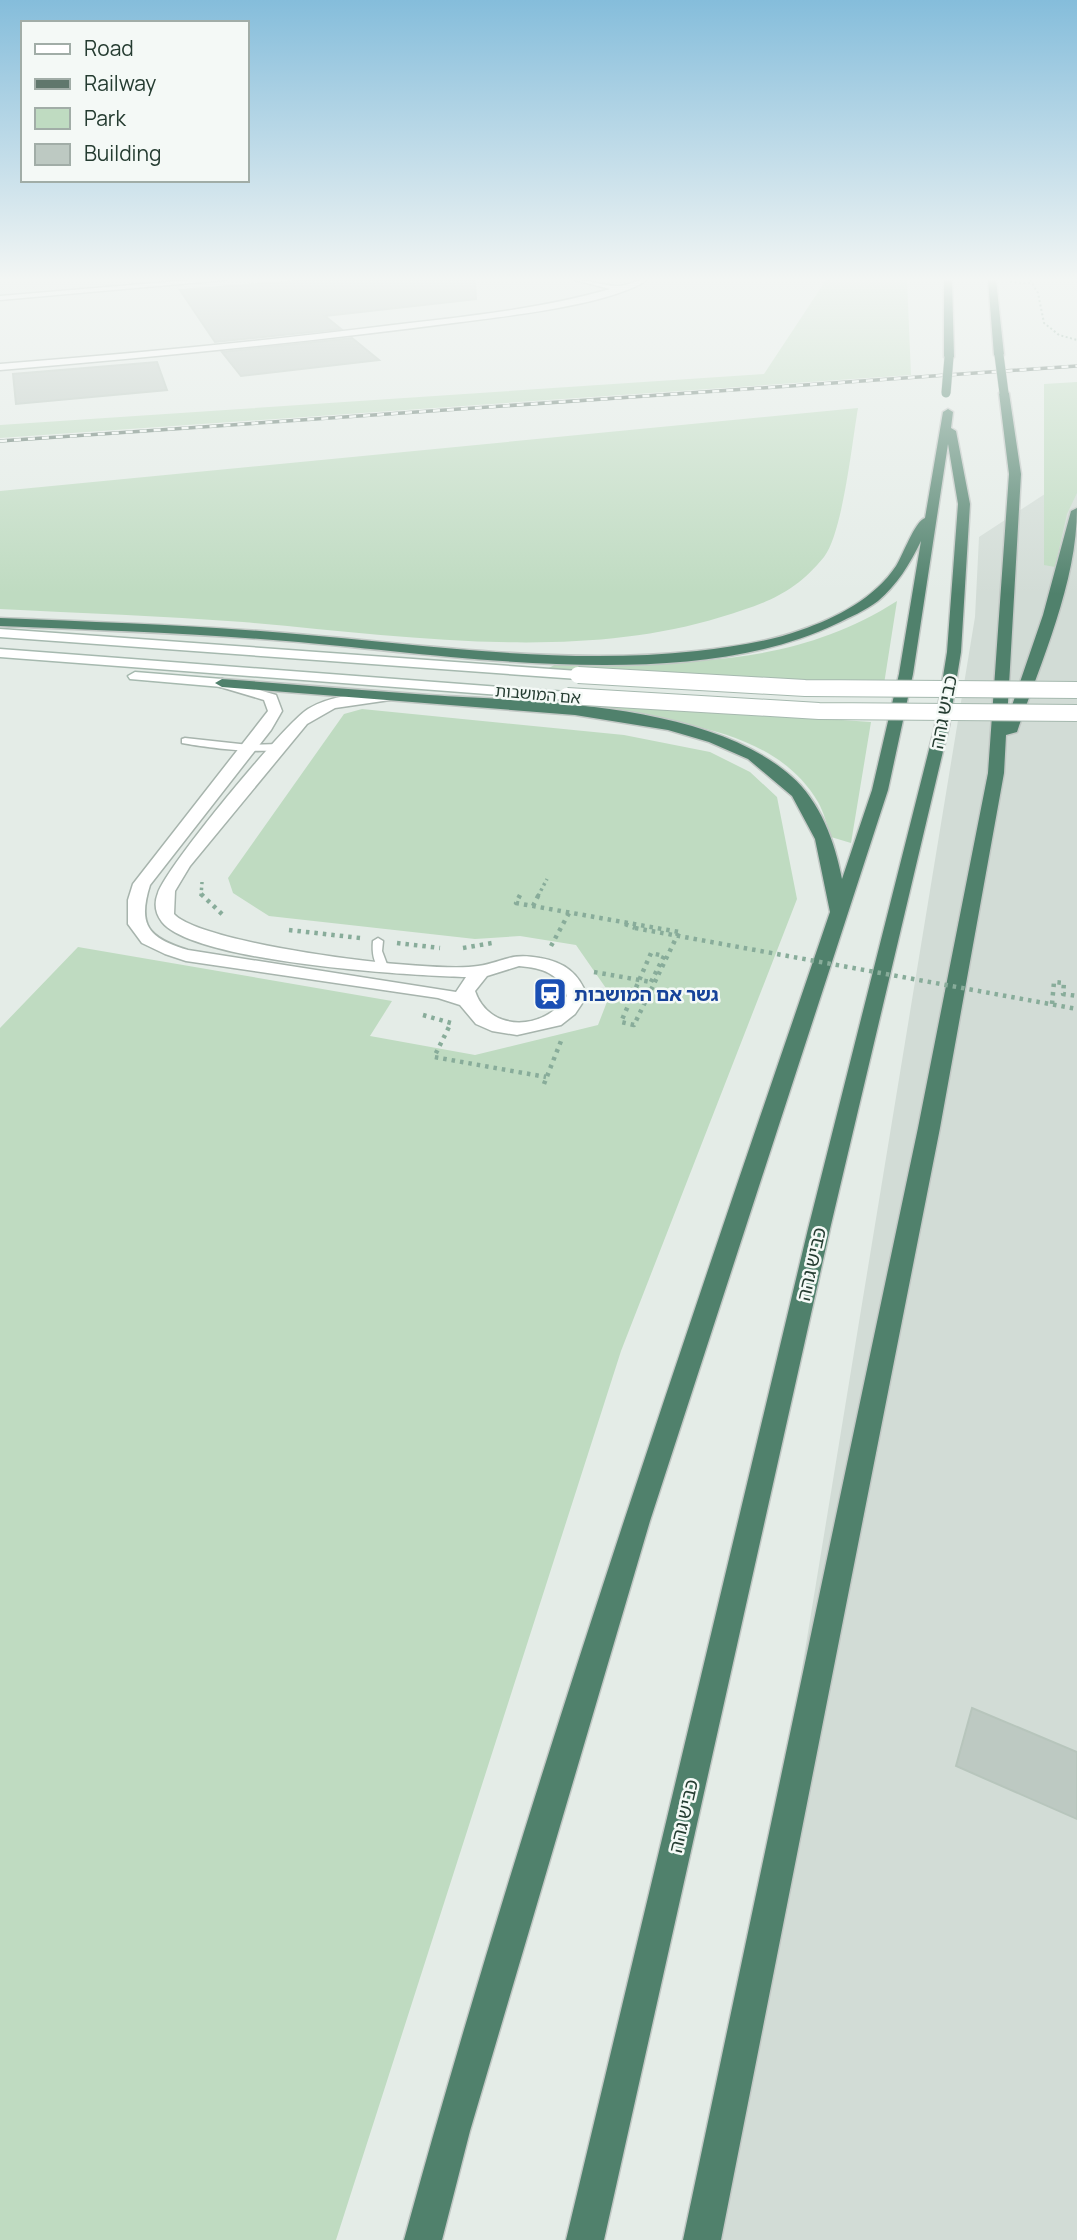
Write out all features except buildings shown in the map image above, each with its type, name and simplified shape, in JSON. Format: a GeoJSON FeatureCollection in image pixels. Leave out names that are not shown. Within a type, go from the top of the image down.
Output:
{"type":"FeatureCollection","features":[{"type":"Feature","properties":{"kind":"highway","name":"כביש גהה"},"geometry":{"type":"LineString","coordinates":[[585,2240],[823,1215],[942,726],[954,652],[964,504],[947,402],[948,385]]}},
{"type":"Feature","properties":{"kind":"highway"},"geometry":{"type":"LineString","coordinates":[[702,2240],[929,1128],[996,773],[1015,474],[1003,385]]}},
{"type":"Feature","properties":{"kind":"highway"},"geometry":{"type":"LineString","coordinates":[[423,2240],[456,2118],[636,1521],[880,790],[906,674],[935,501],[947,402]]}},
{"type":"Feature","properties":{"kind":"highway"},"geometry":{"type":"LineString","coordinates":[[0,622],[247,634],[551,658],[692,657],[775,642],[807,632],[862,607],[884,591],[901,571],[935,501]]}},
{"type":"Feature","properties":{"kind":"highway"},"geometry":{"type":"LineString","coordinates":[[996,773],[1050,615],[1077,511]]}},
{"type":"Feature","properties":{"kind":"highway"},"geometry":{"type":"LineString","coordinates":[[222,683],[601,715],[677,728],[732,745],[783,777],[800,794],[814,817],[833,871],[837,914]]}},
{"type":"Feature","properties":{"kind":"street","name":"אם המושבות"},"geometry":{"type":"LineString","coordinates":[[0,633],[578,675],[805,688],[1077,690]]}},
{"type":"Feature","properties":{"kind":"street","name":"אם המושבות"},"geometry":{"type":"LineString","coordinates":[[0,653],[567,696],[819,711],[1077,713]]}},
{"type":"Feature","properties":{"kind":"street"},"geometry":{"type":"LineString","coordinates":[[0,666],[222,683],[261,693],[275,704],[271,720],[142,884],[133,912],[136,925],[147,939],[162,948],[186,955],[440,993],[466,1001],[483,1020],[499,1025],[534,1027],[551,1023],[573,1007],[577,996],[575,985],[544,951],[480,972],[446,973],[383,967],[225,944],[181,930],[169,920],[165,911],[169,883],[280,747],[313,711],[343,700],[396,697]]}},
{"type":"Feature","properties":{"kind":"street"},"geometry":{"type":"LineString","coordinates":[[466,1001],[465,991],[480,972]]}},
{"type":"Feature","properties":{"kind":"lane"},"geometry":{"type":"LineString","coordinates":[[185,741],[250,748],[280,747]]}},
{"type":"Feature","properties":{"kind":"lane"},"geometry":{"type":"LineString","coordinates":[[378,941],[377,951],[383,967]]}},
{"type":"Feature","properties":{"kind":"path"},"geometry":{"type":"LineString","coordinates":[[205,876],[201,885],[201,896],[216,912],[230,918]]}},
{"type":"Feature","properties":{"kind":"path"},"geometry":{"type":"LineString","coordinates":[[533,906],[547,879]]}},
{"type":"Feature","properties":{"kind":"path"},"geometry":{"type":"LineString","coordinates":[[520,895],[516,903],[1077,1009]]}},
{"type":"Feature","properties":{"kind":"path"},"geometry":{"type":"LineString","coordinates":[[544,951],[569,913]]}},
{"type":"Feature","properties":{"kind":"path"},"geometry":{"type":"LineString","coordinates":[[615,920],[635,928],[678,933]]}},
{"type":"Feature","properties":{"kind":"path"},"geometry":{"type":"LineString","coordinates":[[287,930],[450,949]]}},
{"type":"Feature","properties":{"kind":"path"},"geometry":{"type":"LineString","coordinates":[[651,982],[664,956],[651,953],[621,1022],[634,1025],[678,933]]}},
{"type":"Feature","properties":{"kind":"path"},"geometry":{"type":"LineString","coordinates":[[460,948],[498,942]]}},
{"type":"Feature","properties":{"kind":"path"},"geometry":{"type":"LineString","coordinates":[[544,951],[558,950]]}},
{"type":"Feature","properties":{"kind":"path"},"geometry":{"type":"LineString","coordinates":[[588,971],[591,979]]}},
{"type":"Feature","properties":{"kind":"path"},"geometry":{"type":"LineString","coordinates":[[1052,1004],[1054,982],[1064,983],[1063,993],[1077,996]]}},
{"type":"Feature","properties":{"kind":"path"},"geometry":{"type":"LineString","coordinates":[[544,1084],[567,1034]]}},
{"type":"Feature","properties":{"kind":"shaded area"},"geometry":{"type":"Polygon","coordinates":[[[1077,473],[1077,2240],[708,2240],[975,617],[979,537],[1077,473]]]}},
{"type":"Feature","properties":{"kind":"green space"},"geometry":{"type":"Polygon","coordinates":[[[606,385],[773,385],[0,438],[0,425],[606,385]]]}},
{"type":"Feature","properties":{"kind":"green space"},"geometry":{"type":"Polygon","coordinates":[[[1044,385],[1077,385],[1077,493],[1067,514],[1055,567],[1044,565],[1044,385]]]}},
{"type":"Feature","properties":{"kind":"green space"},"geometry":{"type":"Polygon","coordinates":[[[858,408],[842,508],[831,545],[813,570],[790,589],[765,602],[721,617],[664,631],[605,639],[484,642],[243,622],[0,609],[0,491],[858,408]]]}},
{"type":"Feature","properties":{"kind":"green space"},"geometry":{"type":"Polygon","coordinates":[[[897,601],[884,684],[547,669],[560,662],[692,661],[776,650],[817,639],[857,623],[897,601]]]}},
{"type":"Feature","properties":{"kind":"green space"},"geometry":{"type":"Polygon","coordinates":[[[609,704],[871,722],[851,843],[831,837],[818,802],[800,778],[777,759],[751,744],[692,726],[603,713],[609,704]]]}},
{"type":"Feature","properties":{"kind":"green space"},"geometry":{"type":"Polygon","coordinates":[[[362,709],[624,735],[710,752],[750,772],[777,797],[797,899],[621,1351],[336,2240],[0,2240],[0,1028],[78,947],[392,1001],[370,1036],[475,1055],[598,1025],[610,994],[576,945],[520,936],[475,939],[269,916],[233,893],[228,878],[344,714],[362,709]]]}},
{"type":"Feature","properties":{"kind":"railway"},"geometry":{"type":"LineString","coordinates":[[0,441],[811,385]]}},
{"type":"Feature","properties":{"kind":"place","name":"גשר אם המושבות"},"geometry":{"type":"Point","coordinates":[550,994]}}]}
